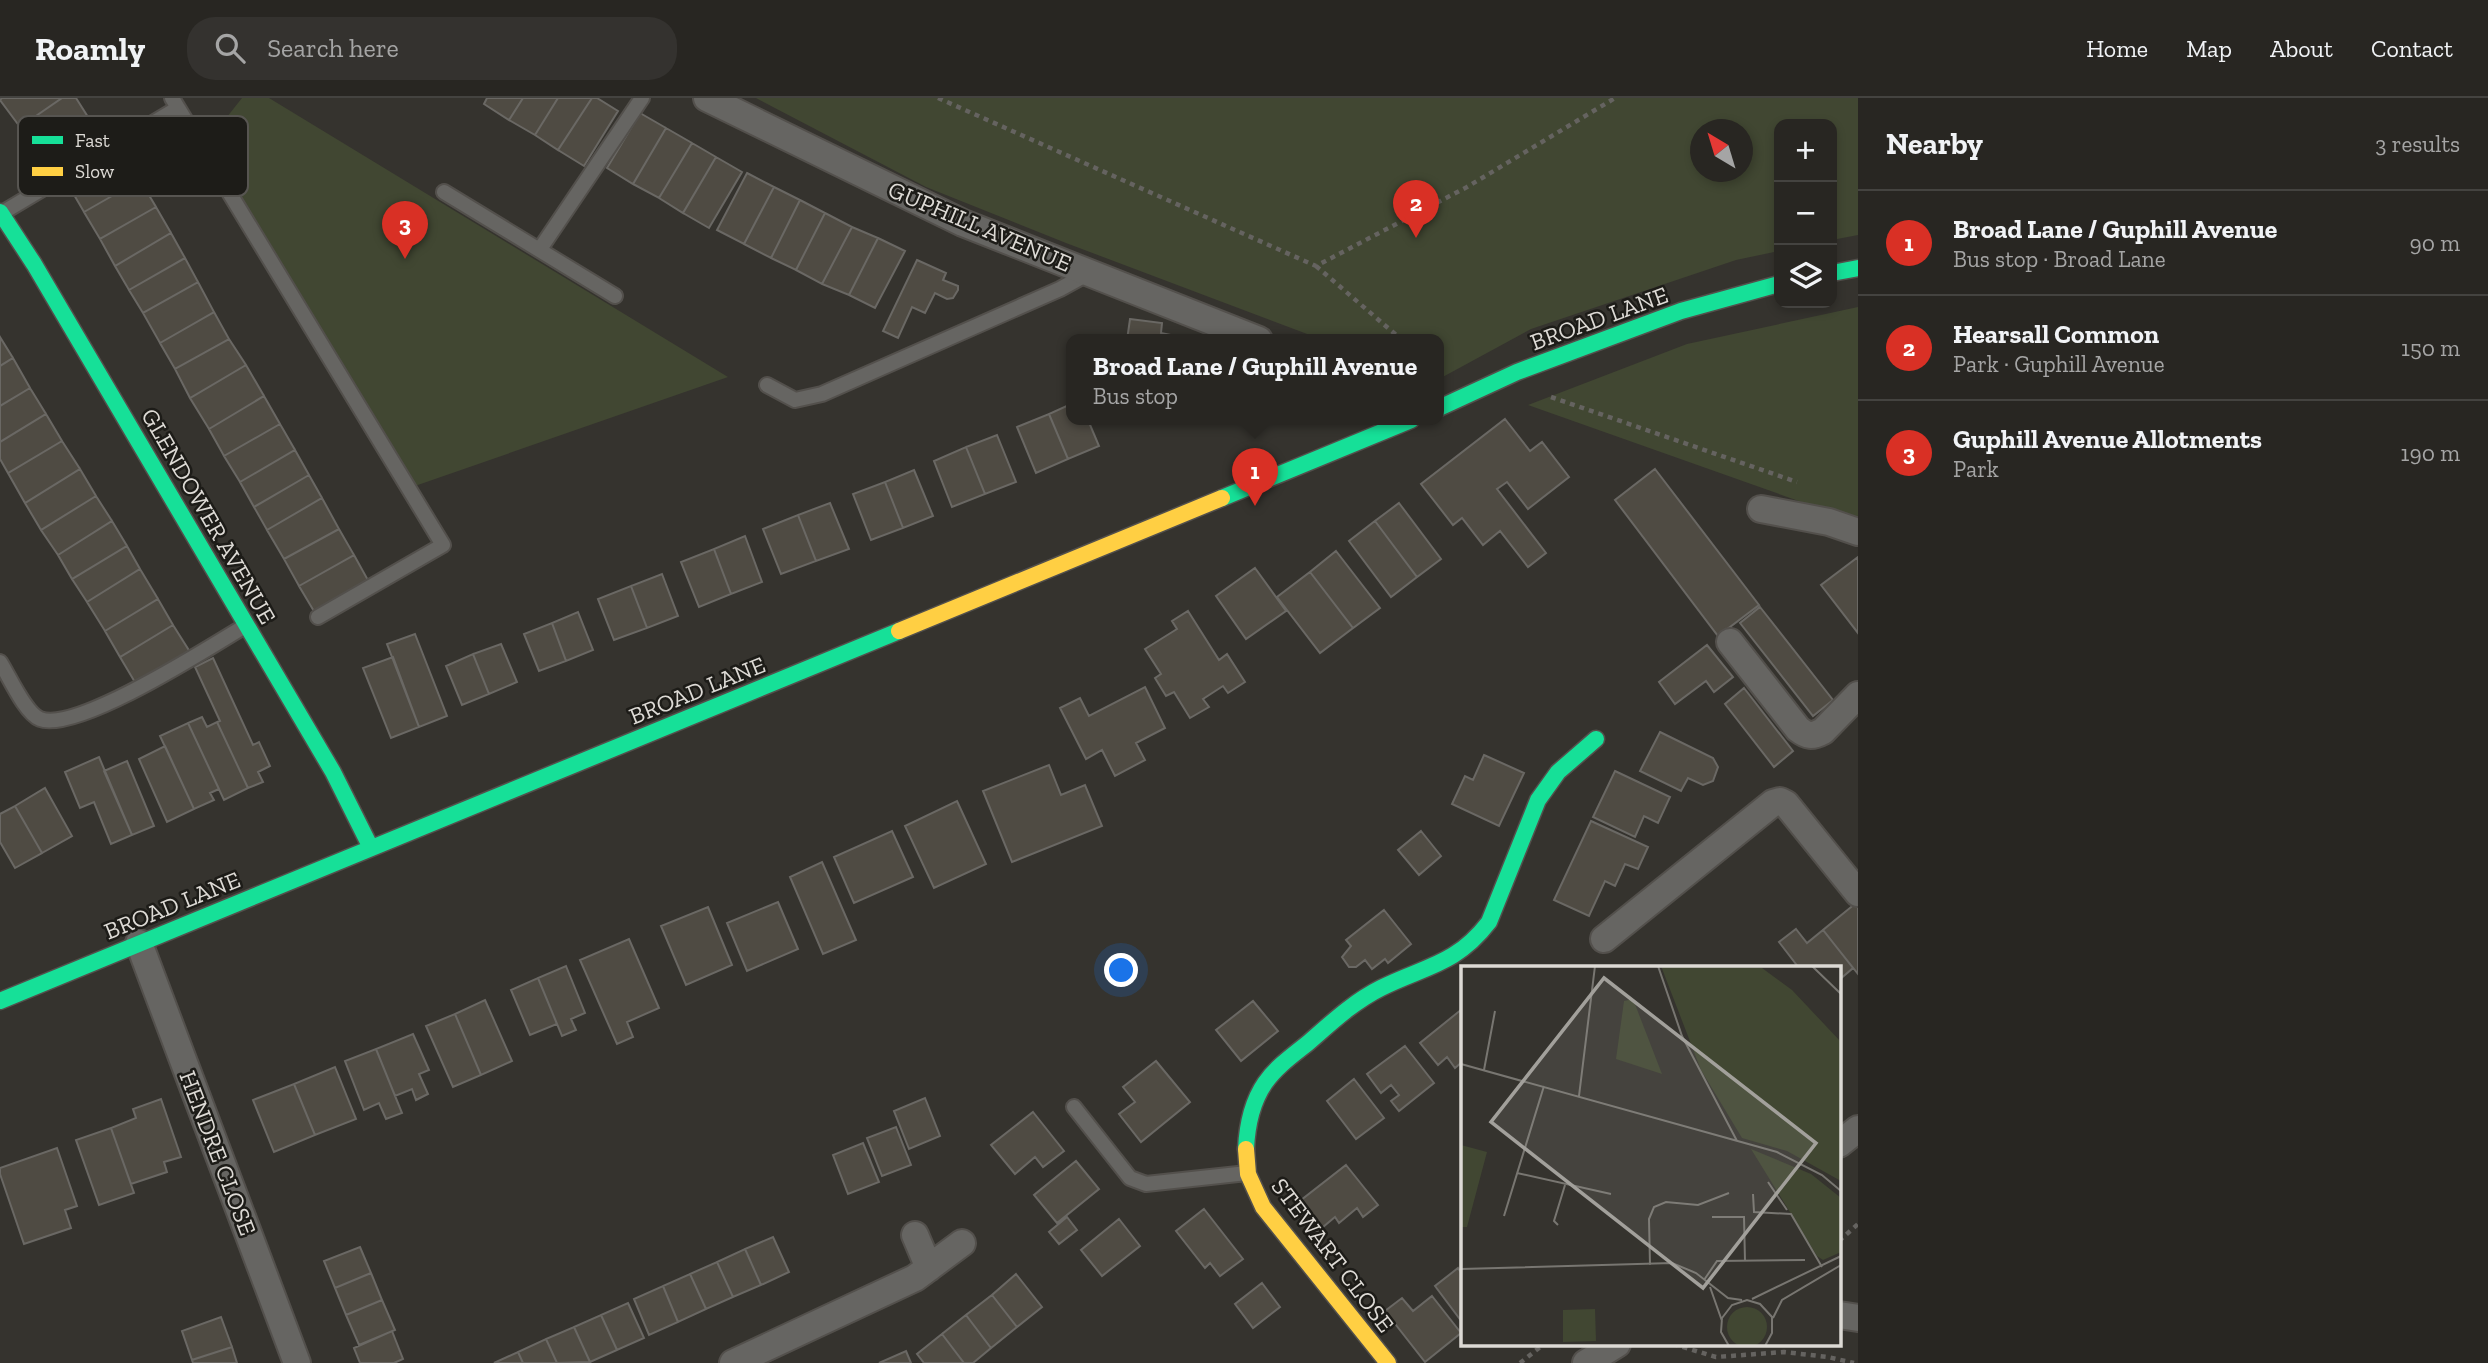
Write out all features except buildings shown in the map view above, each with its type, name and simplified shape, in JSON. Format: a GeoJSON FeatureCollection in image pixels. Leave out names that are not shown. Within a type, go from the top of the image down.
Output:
{"type":"FeatureCollection","features":[{"type":"Feature","properties":{"kind":"street","name":"GUPHILL AVENUE"},"geometry":{"type":"LineString","coordinates":[[707,98],[963,223],[1244,334]]}},
{"type":"Feature","properties":{"kind":"street","name":"GLENDOWER AVENUE"},"geometry":{"type":"LineString","coordinates":[[0,213],[41,276],[333,772],[371,848]]}},
{"type":"Feature","properties":{"kind":"street"},"geometry":{"type":"LineString","coordinates":[[1837,272],[1858,268]]}},
{"type":"Feature","properties":{"kind":"street","name":"BROAD LANE"},"geometry":{"type":"LineString","coordinates":[[1444,406],[1517,372],[1681,311],[1774,285]]}},
{"type":"Feature","properties":{"kind":"street","name":"BROAD LANE"},"geometry":{"type":"LineString","coordinates":[[0,1001],[1399,425]]}},
{"type":"Feature","properties":{"kind":"street"},"geometry":{"type":"LineString","coordinates":[[1761,509],[1829,522],[1858,532]]}},
{"type":"Feature","properties":{"kind":"street"},"geometry":{"type":"LineString","coordinates":[[1730,642],[1798,729],[1807,735],[1816,735],[1823,731],[1858,695]]}},
{"type":"Feature","properties":{"kind":"street","name":"STEWART CLOSE"},"geometry":{"type":"LineString","coordinates":[[1388,1363],[1272,1219],[1253,1188],[1248,1173],[1246,1150],[1250,1117],[1265,1083],[1291,1056],[1366,997],[1383,987],[1438,966],[1475,941],[1489,922],[1538,800],[1558,772],[1596,739]]}},
{"type":"Feature","properties":{"kind":"street"},"geometry":{"type":"LineString","coordinates":[[1604,939],[1773,803],[1780,801],[1786,804],[1858,893]]}},
{"type":"Feature","properties":{"kind":"street","name":"HENDRE CLOSE"},"geometry":{"type":"LineString","coordinates":[[139,943],[297,1363]]}},
{"type":"Feature","properties":{"kind":"street"},"geometry":{"type":"LineString","coordinates":[[1840,1143],[1858,1129]]}},
{"type":"Feature","properties":{"kind":"street"},"geometry":{"type":"LineString","coordinates":[[915,1235],[929,1268]]}},
{"type":"Feature","properties":{"kind":"street"},"geometry":{"type":"LineString","coordinates":[[733,1363],[915,1278],[962,1243]]}},
{"type":"Feature","properties":{"kind":"street"},"geometry":{"type":"LineString","coordinates":[[1840,1315],[1858,1318]]}},
{"type":"Feature","properties":{"kind":"street"},"geometry":{"type":"LineString","coordinates":[[1586,1363],[1614,1346]]}},
{"type":"Feature","properties":{"kind":"lane"},"geometry":{"type":"LineString","coordinates":[[540,249],[642,98]]}},
{"type":"Feature","properties":{"kind":"lane"},"geometry":{"type":"LineString","coordinates":[[154,116],[175,103]]}},
{"type":"Feature","properties":{"kind":"lane"},"geometry":{"type":"LineString","coordinates":[[444,192],[615,296]]}},
{"type":"Feature","properties":{"kind":"lane"},"geometry":{"type":"LineString","coordinates":[[0,213],[27,196]]}},
{"type":"Feature","properties":{"kind":"lane"},"geometry":{"type":"LineString","coordinates":[[231,196],[443,545],[318,617]]}},
{"type":"Feature","properties":{"kind":"lane"},"geometry":{"type":"LineString","coordinates":[[767,384],[795,400],[822,394],[1060,289],[1089,273]]}},
{"type":"Feature","properties":{"kind":"lane"},"geometry":{"type":"LineString","coordinates":[[0,662],[30,711],[37,718],[49,721],[126,695],[155,681],[247,626]]}},
{"type":"Feature","properties":{"kind":"lane"},"geometry":{"type":"LineString","coordinates":[[1074,1107],[1130,1178],[1146,1184],[1248,1173]]}},
{"type":"Feature","properties":{"kind":"path"},"geometry":{"type":"LineString","coordinates":[[938,98],[1316,266],[1395,334]]}},
{"type":"Feature","properties":{"kind":"path"},"geometry":{"type":"LineString","coordinates":[[1316,266],[1467,187],[1615,98]]}},
{"type":"Feature","properties":{"kind":"path"},"geometry":{"type":"LineString","coordinates":[[1517,372],[1555,400],[1805,485]]}},
{"type":"Feature","properties":{"kind":"path"},"geometry":{"type":"LineString","coordinates":[[1840,1240],[1858,1224]]}},
{"type":"Feature","properties":{"kind":"path"},"geometry":{"type":"LineString","coordinates":[[1520,1363],[1541,1346]]}},
{"type":"Feature","properties":{"kind":"path"},"geometry":{"type":"LineString","coordinates":[[1680,1346],[1716,1357],[1784,1352],[1854,1363]]}},
{"type":"Feature","properties":{"kind":"green space"},"geometry":{"type":"Polygon","coordinates":[[[242,98],[269,98],[728,377],[412,487],[240,196],[248,196],[248,116],[228,116],[242,98]]]}},
{"type":"Feature","properties":{"kind":"green space"},"geometry":{"type":"Polygon","coordinates":[[[756,98],[1858,98],[1858,235],[1837,239],[1837,119],[1774,119],[1774,252],[1736,260],[1531,329],[1444,376],[1444,334],[1307,334],[926,187],[756,98]]]}},
{"type":"Feature","properties":{"kind":"green space"},"geometry":{"type":"Polygon","coordinates":[[[1858,307],[1858,522],[1528,405],[1687,344],[1858,307]]]}},
{"type":"Feature","properties":{"kind":"traffic: fast"},"geometry":{"type":"LineString","coordinates":[[0,212],[34,264],[333,772],[371,848]]}},
{"type":"Feature","properties":{"kind":"traffic: fast"},"geometry":{"type":"LineString","coordinates":[[1837,272],[1858,268]]}},
{"type":"Feature","properties":{"kind":"traffic: fast"},"geometry":{"type":"LineString","coordinates":[[1444,406],[1517,372],[1681,311],[1774,285]]}},
{"type":"Feature","properties":{"kind":"traffic: fast"},"geometry":{"type":"LineString","coordinates":[[1222,498],[1399,425]]}},
{"type":"Feature","properties":{"kind":"traffic: fast"},"geometry":{"type":"LineString","coordinates":[[0,1001],[899,631]]}},
{"type":"Feature","properties":{"kind":"traffic: fast"},"geometry":{"type":"LineString","coordinates":[[1246,1149],[1249,1123],[1257,1098],[1279,1066],[1361,1000],[1452,956],[1477,936],[1489,922],[1538,800],[1558,772],[1596,739]]}},
{"type":"Feature","properties":{"kind":"traffic: slow"},"geometry":{"type":"LineString","coordinates":[[899,631],[1222,498]]}},
{"type":"Feature","properties":{"kind":"traffic: slow"},"geometry":{"type":"LineString","coordinates":[[1246,1149],[1248,1174],[1263,1207],[1388,1363]]}},
{"type":"Feature","properties":{"kind":"place","name":"Hearsall Common"},"geometry":{"type":"Point","coordinates":[1416,238]}},
{"type":"Feature","properties":{"kind":"place","name":"Guphill Avenue Allotments"},"geometry":{"type":"Point","coordinates":[405,259]}},
{"type":"Feature","properties":{"kind":"place","name":"Broad Lane / Guphill Avenue"},"geometry":{"type":"Point","coordinates":[1255,506]}}]}
